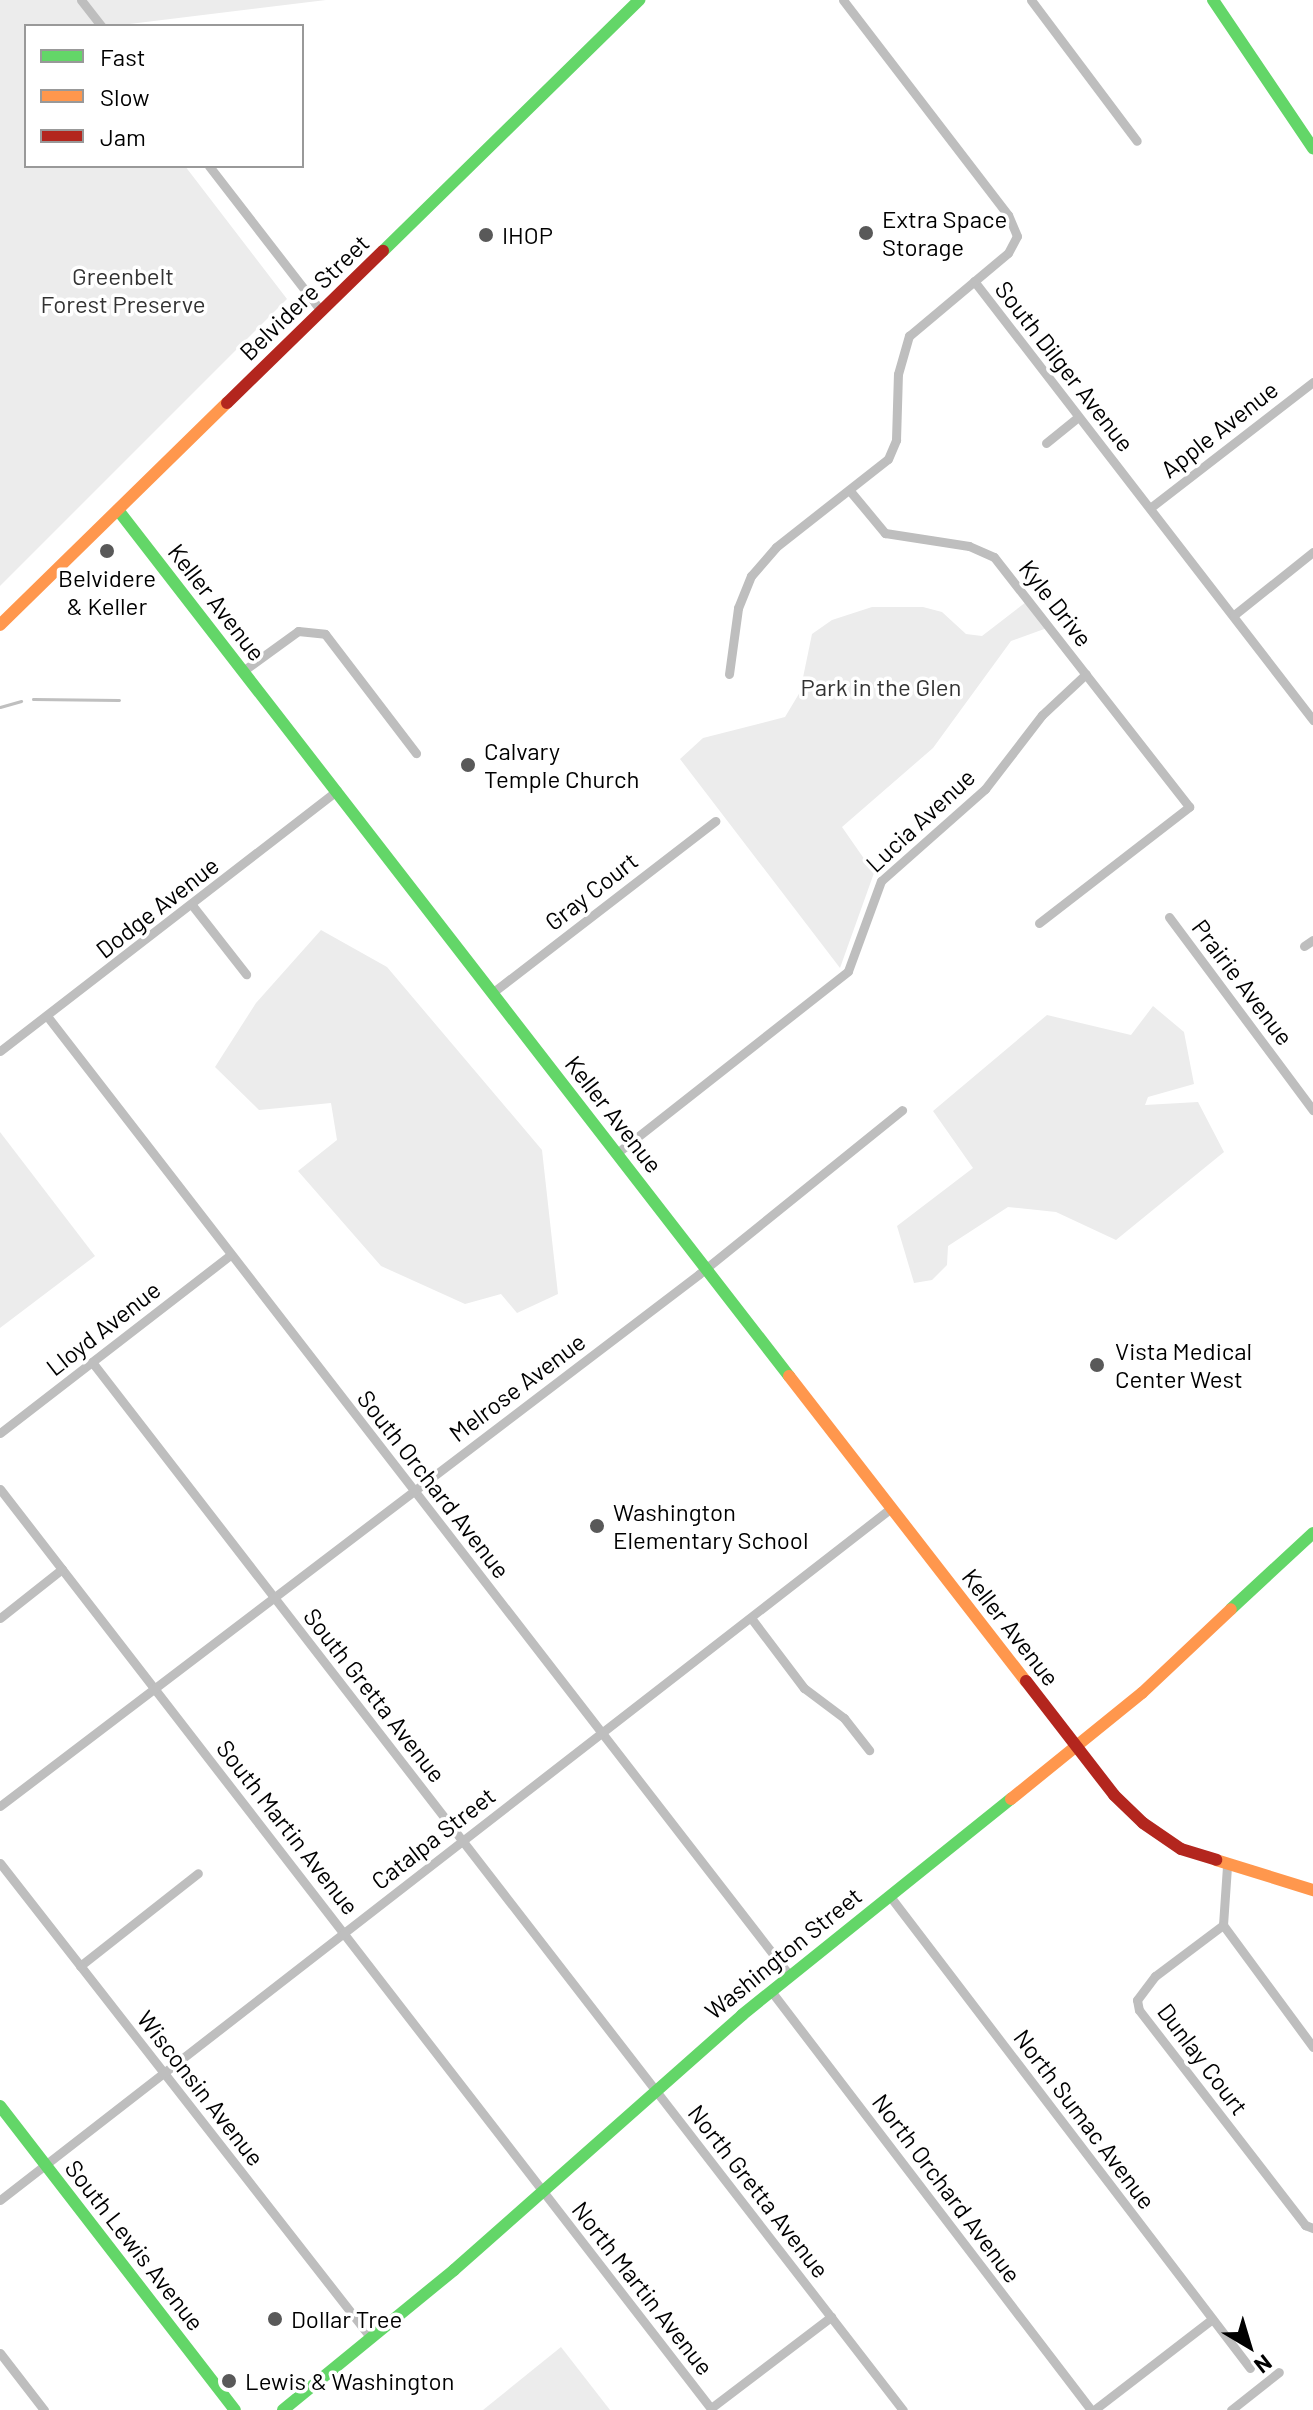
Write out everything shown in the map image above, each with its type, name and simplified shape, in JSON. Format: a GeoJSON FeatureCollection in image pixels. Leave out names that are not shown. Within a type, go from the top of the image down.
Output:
{"type":"FeatureCollection","features":[{"type":"Feature","properties":{"kind":"main road","name":"Belvidere Street"},"geometry":{"type":"LineString","coordinates":[[0,625],[639,0]]}},
{"type":"Feature","properties":{"kind":"main road"},"geometry":{"type":"LineString","coordinates":[[1213,0],[1313,148]]}},
{"type":"Feature","properties":{"kind":"main road","name":"Keller Avenue"},"geometry":{"type":"LineString","coordinates":[[118,510],[1123,1805],[1158,1835],[1227,1867],[1313,1890]]}},
{"type":"Feature","properties":{"kind":"main road","name":"Washington Street"},"geometry":{"type":"LineString","coordinates":[[283,2410],[544,2190],[771,1991],[1142,1693],[1313,1533]]}},
{"type":"Feature","properties":{"kind":"main road","name":"South Lewis Avenue"},"geometry":{"type":"LineString","coordinates":[[0,2106],[235,2410]]}},
{"type":"Feature","properties":{"kind":"street"},"geometry":{"type":"LineString","coordinates":[[81,0],[99,24]]}},
{"type":"Feature","properties":{"kind":"street","name":"South Dilger Avenue"},"geometry":{"type":"LineString","coordinates":[[843,0],[1014,226],[1015,244],[974,281],[1312,717]]}},
{"type":"Feature","properties":{"kind":"street"},"geometry":{"type":"LineString","coordinates":[[1031,0],[1137,141]]}},
{"type":"Feature","properties":{"kind":"street"},"geometry":{"type":"LineString","coordinates":[[211,168],[321,311]]}},
{"type":"Feature","properties":{"kind":"street"},"geometry":{"type":"LineString","coordinates":[[729,674],[738,608],[751,576],[776,547],[850,491],[894,451],[898,374],[909,336],[974,281]]}},
{"type":"Feature","properties":{"kind":"street","name":"Apple Avenue"},"geometry":{"type":"LineString","coordinates":[[1150,508],[1313,382]]}},
{"type":"Feature","properties":{"kind":"street"},"geometry":{"type":"LineString","coordinates":[[1046,443],[1078,417]]}},
{"type":"Feature","properties":{"kind":"street","name":"Kyle Drive"},"geometry":{"type":"LineString","coordinates":[[850,491],[885,533],[969,546],[994,557],[1189,807]]}},
{"type":"Feature","properties":{"kind":"street"},"geometry":{"type":"LineString","coordinates":[[1234,615],[1313,552]]}},
{"type":"Feature","properties":{"kind":"street"},"geometry":{"type":"LineString","coordinates":[[243,671],[298,631],[325,634],[416,753]]}},
{"type":"Feature","properties":{"kind":"street","name":"Lucia Avenue"},"geometry":{"type":"LineString","coordinates":[[617,1153],[848,971],[881,881],[985,789],[1042,715],[1086,674]]}},
{"type":"Feature","properties":{"kind":"street","name":"Dodge Avenue"},"geometry":{"type":"LineString","coordinates":[[0,1051],[337,791]]}},
{"type":"Feature","properties":{"kind":"street"},"geometry":{"type":"LineString","coordinates":[[1039,923],[1189,807],[1200,806]]}},
{"type":"Feature","properties":{"kind":"street","name":"Gray Court"},"geometry":{"type":"LineString","coordinates":[[492,993],[715,821]]}},
{"type":"Feature","properties":{"kind":"street"},"geometry":{"type":"LineString","coordinates":[[192,905],[246,974]]}},
{"type":"Feature","properties":{"kind":"street","name":"Prairie Avenue"},"geometry":{"type":"LineString","coordinates":[[1169,917],[1313,1110]]}},
{"type":"Feature","properties":{"kind":"street","name":"South Orchard Avenue"},"geometry":{"type":"LineString","coordinates":[[47,1016],[790,1976]]}},
{"type":"Feature","properties":{"kind":"street","name":"Melrose Avenue"},"geometry":{"type":"LineString","coordinates":[[0,1806],[706,1268],[902,1110]]}},
{"type":"Feature","properties":{"kind":"street","name":"Lloyd Avenue"},"geometry":{"type":"LineString","coordinates":[[0,1433],[230,1255]]}},
{"type":"Feature","properties":{"kind":"street","name":"South Gretta Avenue"},"geometry":{"type":"LineString","coordinates":[[92,1362],[655,2090]]}},
{"type":"Feature","properties":{"kind":"street","name":"South Martin Avenue"},"geometry":{"type":"LineString","coordinates":[[0,1489],[544,2190]]}},
{"type":"Feature","properties":{"kind":"street","name":"Catalpa Street"},"geometry":{"type":"LineString","coordinates":[[0,2200],[891,1508]]}},
{"type":"Feature","properties":{"kind":"street"},"geometry":{"type":"LineString","coordinates":[[0,1618],[62,1569]]}},
{"type":"Feature","properties":{"kind":"street"},"geometry":{"type":"LineString","coordinates":[[751,1618],[804,1688],[844,1718],[869,1750]]}},
{"type":"Feature","properties":{"kind":"street","name":"Wisconsin Avenue"},"geometry":{"type":"LineString","coordinates":[[0,1863],[371,2338]]}},
{"type":"Feature","properties":{"kind":"street"},"geometry":{"type":"LineString","coordinates":[[1227,1867],[1223,1925],[1313,2047]]}},
{"type":"Feature","properties":{"kind":"street"},"geometry":{"type":"LineString","coordinates":[[80,1966],[198,1873]]}},
{"type":"Feature","properties":{"kind":"street","name":"North Sumac Avenue"},"geometry":{"type":"LineString","coordinates":[[889,1895],[1250,2368]]}},
{"type":"Feature","properties":{"kind":"street","name":"Dunlay Court"},"geometry":{"type":"LineString","coordinates":[[1223,1925],[1140,1991],[1139,2010],[1305,2225],[1313,2228]]}},
{"type":"Feature","properties":{"kind":"street","name":"North Orchard Avenue"},"geometry":{"type":"LineString","coordinates":[[771,1991],[1093,2410]]}},
{"type":"Feature","properties":{"kind":"street","name":"North Gretta Avenue"},"geometry":{"type":"LineString","coordinates":[[655,2090],[903,2410]]}},
{"type":"Feature","properties":{"kind":"street","name":"North Martin Avenue"},"geometry":{"type":"LineString","coordinates":[[544,2190],[712,2409]]}},
{"type":"Feature","properties":{"kind":"street"},"geometry":{"type":"LineString","coordinates":[[712,2409],[831,2317]]}},
{"type":"Feature","properties":{"kind":"street"},"geometry":{"type":"LineString","coordinates":[[1093,2410],[1212,2319]]}},
{"type":"Feature","properties":{"kind":"street"},"geometry":{"type":"LineString","coordinates":[[0,2353],[44,2410]]}},
{"type":"Feature","properties":{"kind":"street"},"geometry":{"type":"LineString","coordinates":[[1231,2410],[1279,2372]]}},
{"type":"Feature","properties":{"kind":"green space","name":"Greenbelt Forest Preserve"},"geometry":{"type":"Polygon","coordinates":[[[0,0],[326,0],[129,24],[24,24],[24,168],[187,168],[287,299],[0,586],[0,0]]]}},
{"type":"Feature","properties":{"kind":"green space","name":"Park in the Glen"},"geometry":{"type":"Polygon","coordinates":[[[1026,602],[1047,628],[1011,641],[933,748],[842,827],[874,873],[840,968],[680,759],[703,738],[785,717],[800,692],[812,634],[832,620],[872,607],[923,607],[942,612],[966,634],[982,636],[1026,602]]]}},
{"type":"Feature","properties":{"kind":"green space"},"geometry":{"type":"Polygon","coordinates":[[[321,930],[387,967],[542,1150],[558,1294],[517,1313],[501,1294],[465,1304],[381,1266],[298,1171],[337,1140],[331,1103],[259,1110],[215,1067],[256,1003],[321,930]]]}},
{"type":"Feature","properties":{"kind":"green space"},"geometry":{"type":"Polygon","coordinates":[[[1153,1006],[1184,1032],[1194,1084],[1148,1097],[1145,1105],[1198,1102],[1224,1152],[1116,1240],[1056,1212],[1008,1207],[948,1246],[947,1265],[932,1280],[914,1283],[897,1226],[973,1168],[933,1111],[1047,1015],[1131,1035],[1153,1006]]]}},
{"type":"Feature","properties":{"kind":"green space"},"geometry":{"type":"Polygon","coordinates":[[[0,1132],[95,1256],[0,1328],[0,1132]]]}},
{"type":"Feature","properties":{"kind":"green space"},"geometry":{"type":"Polygon","coordinates":[[[561,2347],[610,2410],[483,2410],[561,2347]]]}},
{"type":"Feature","properties":{"kind":"waterway"},"geometry":{"type":"LineString","coordinates":[[33,699],[119,700]]}},
{"type":"Feature","properties":{"kind":"waterway"},"geometry":{"type":"LineString","coordinates":[[0,707],[21,701]]}},
{"type":"Feature","properties":{"kind":"traffic: fast"},"geometry":{"type":"LineString","coordinates":[[383,251],[639,0]]}},
{"type":"Feature","properties":{"kind":"traffic: fast"},"geometry":{"type":"LineString","coordinates":[[1213,0],[1313,148]]}},
{"type":"Feature","properties":{"kind":"traffic: fast"},"geometry":{"type":"LineString","coordinates":[[118,510],[789,1376]]}},
{"type":"Feature","properties":{"kind":"traffic: fast"},"geometry":{"type":"LineString","coordinates":[[1231,1609],[1313,1533]]}},
{"type":"Feature","properties":{"kind":"traffic: fast"},"geometry":{"type":"LineString","coordinates":[[283,2410],[454,2270],[742,2015],[1011,1799]]}},
{"type":"Feature","properties":{"kind":"traffic: fast"},"geometry":{"type":"LineString","coordinates":[[0,2106],[235,2410]]}},
{"type":"Feature","properties":{"kind":"traffic: slow"},"geometry":{"type":"LineString","coordinates":[[0,625],[227,403]]}},
{"type":"Feature","properties":{"kind":"traffic: slow"},"geometry":{"type":"LineString","coordinates":[[789,1376],[1026,1681]]}},
{"type":"Feature","properties":{"kind":"traffic: slow"},"geometry":{"type":"LineString","coordinates":[[1011,1799],[1142,1693],[1231,1609]]}},
{"type":"Feature","properties":{"kind":"traffic: slow"},"geometry":{"type":"LineString","coordinates":[[1216,1860],[1313,1890]]}},
{"type":"Feature","properties":{"kind":"traffic: jam"},"geometry":{"type":"LineString","coordinates":[[227,403],[383,251]]}},
{"type":"Feature","properties":{"kind":"traffic: jam"},"geometry":{"type":"LineString","coordinates":[[1026,1681],[1114,1795],[1143,1823],[1181,1849],[1216,1860]]}},
{"type":"Feature","properties":{"kind":"place","name":"Extra Space Storage"},"geometry":{"type":"Point","coordinates":[866,233]}},
{"type":"Feature","properties":{"kind":"place","name":"IHOP"},"geometry":{"type":"Point","coordinates":[486,235]}},
{"type":"Feature","properties":{"kind":"place","name":"Belvidere & Keller"},"geometry":{"type":"Point","coordinates":[107,551]}},
{"type":"Feature","properties":{"kind":"place","name":"Calvary Temple Church"},"geometry":{"type":"Point","coordinates":[468,765]}},
{"type":"Feature","properties":{"kind":"place","name":"Vista Medical Center West"},"geometry":{"type":"Point","coordinates":[1097,1365]}},
{"type":"Feature","properties":{"kind":"place","name":"Washington Elementary School"},"geometry":{"type":"Point","coordinates":[597,1526]}},
{"type":"Feature","properties":{"kind":"place","name":"Dollar Tree"},"geometry":{"type":"Point","coordinates":[275,2319]}},
{"type":"Feature","properties":{"kind":"place","name":"Lewis & Washington"},"geometry":{"type":"Point","coordinates":[229,2381]}}]}
